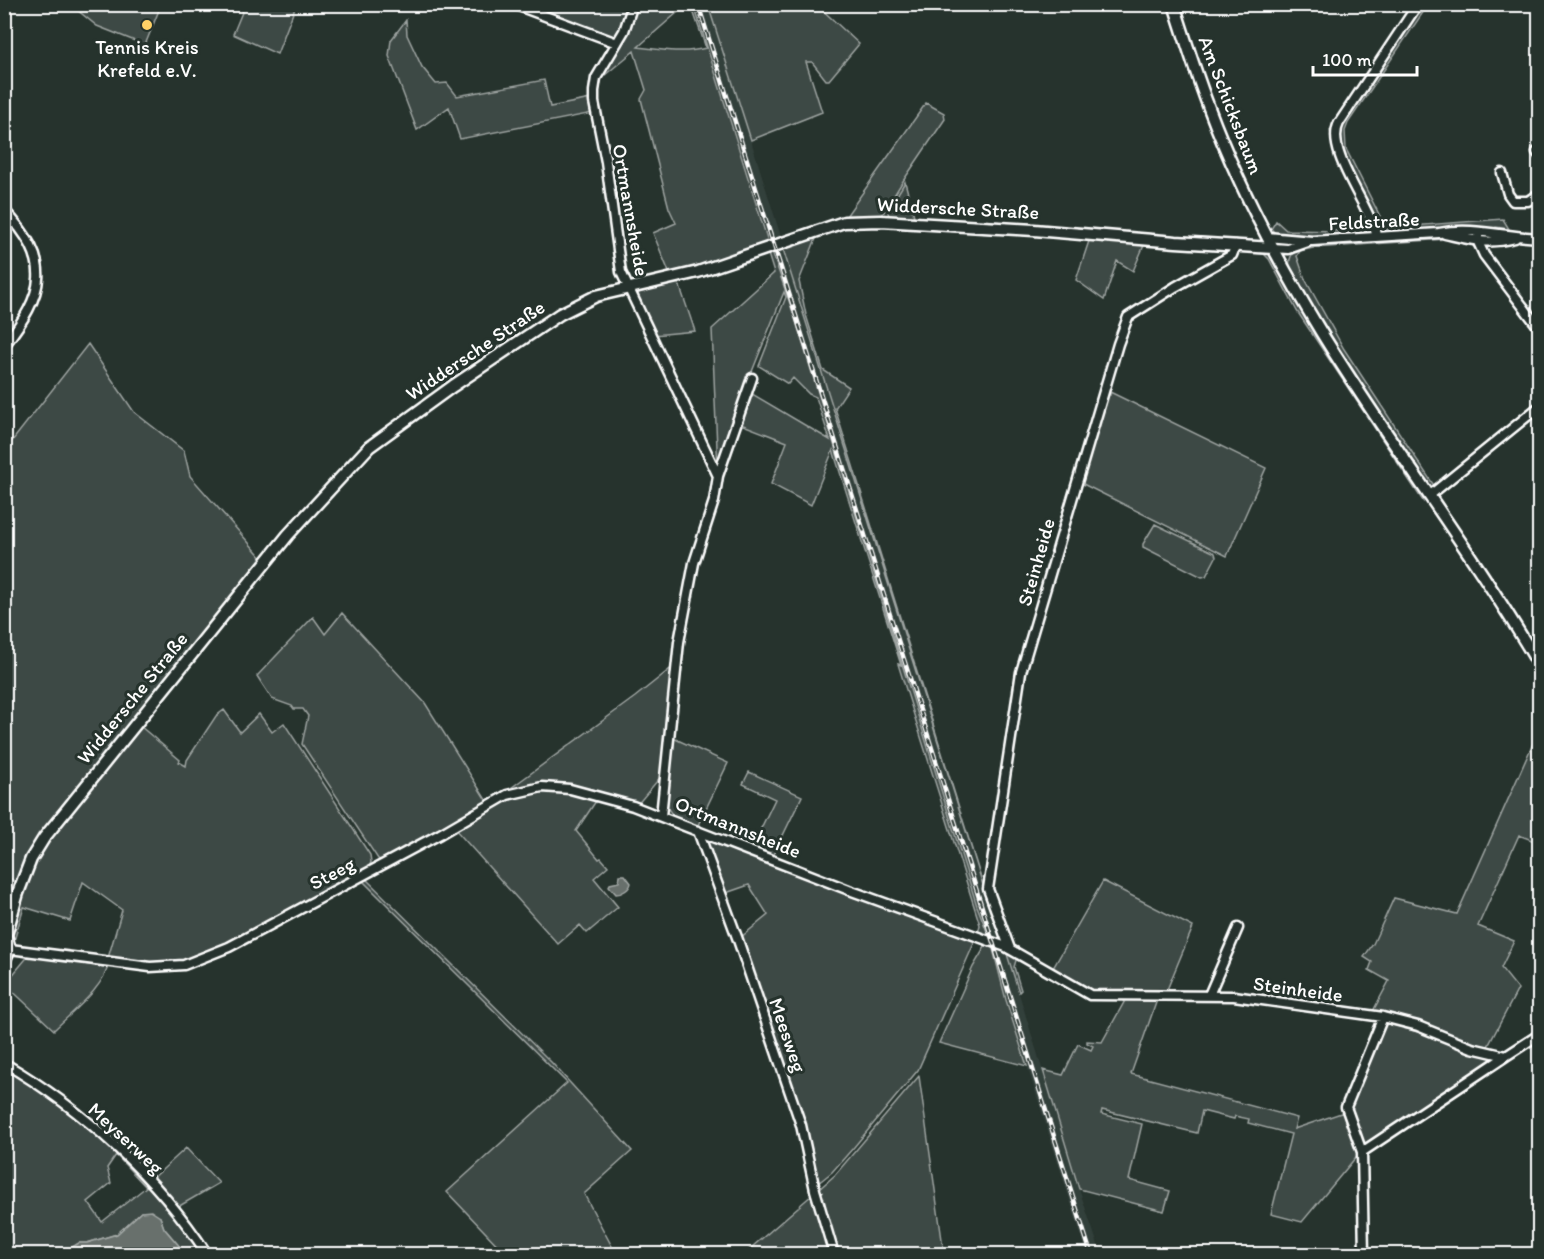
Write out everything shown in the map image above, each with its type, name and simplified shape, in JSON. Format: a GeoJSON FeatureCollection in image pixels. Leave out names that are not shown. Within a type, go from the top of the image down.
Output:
{"type":"FeatureCollection","features":[{"type":"Feature","properties":{"kind":"street"},"geometry":{"type":"LineString","coordinates":[[513,4],[617,43]]}},
{"type":"Feature","properties":{"kind":"street","name":"Ortmannsheide"},"geometry":{"type":"LineString","coordinates":[[633,4],[628,23],[596,78],[594,102],[606,162],[621,272],[718,476]]}},
{"type":"Feature","properties":{"kind":"street","name":"Am Schicksbaum"},"geometry":{"type":"LineString","coordinates":[[1174,4],[1208,108],[1273,248],[1345,370],[1494,593],[1539,667]]}},
{"type":"Feature","properties":{"kind":"street"},"geometry":{"type":"LineString","coordinates":[[1377,237],[1371,218],[1339,154],[1336,131],[1339,123],[1418,4]]}},
{"type":"Feature","properties":{"kind":"street"},"geometry":{"type":"LineString","coordinates":[[1502,173],[1508,194],[1513,201],[1528,201],[1539,193]]}},
{"type":"Feature","properties":{"kind":"street"},"geometry":{"type":"LineString","coordinates":[[4,210],[26,234],[34,251],[39,272],[37,290],[31,308],[4,346]]}},
{"type":"Feature","properties":{"kind":"street","name":"Widdersche Straße"},"geometry":{"type":"LineString","coordinates":[[4,961],[10,949],[6,935],[18,892],[31,859],[44,838],[288,535],[369,447],[482,366],[560,314],[596,296],[698,272],[844,222],[881,221],[1034,230],[1273,248]]}},
{"type":"Feature","properties":{"kind":"street","name":"Feldstraße"},"geometry":{"type":"LineString","coordinates":[[1267,237],[1312,241],[1439,233],[1452,230],[1539,238]]}},
{"type":"Feature","properties":{"kind":"street"},"geometry":{"type":"LineString","coordinates":[[1478,232],[1478,242],[1484,255],[1539,329]]}},
{"type":"Feature","properties":{"kind":"street","name":"Feldstraße"},"geometry":{"type":"LineString","coordinates":[[1439,233],[1478,242],[1495,243],[1519,237]]}},
{"type":"Feature","properties":{"kind":"street"},"geometry":{"type":"LineString","coordinates":[[1236,245],[1267,237]]}},
{"type":"Feature","properties":{"kind":"street","name":"Feldstraße"},"geometry":{"type":"LineString","coordinates":[[1273,248],[1288,249],[1312,241]]}},
{"type":"Feature","properties":{"kind":"street","name":"Steinheide"},"geometry":{"type":"LineString","coordinates":[[1010,949],[988,890],[1021,672],[1118,344],[1128,316],[1232,255],[1236,245]]}},
{"type":"Feature","properties":{"kind":"street","name":"Ortmannsheide"},"geometry":{"type":"LineString","coordinates":[[752,378],[718,476],[714,501],[694,563],[679,642],[661,816],[989,942]]}},
{"type":"Feature","properties":{"kind":"street"},"geometry":{"type":"LineString","coordinates":[[1429,496],[1539,406]]}},
{"type":"Feature","properties":{"kind":"street","name":"Steeg"},"geometry":{"type":"LineString","coordinates":[[10,949],[150,967],[184,965],[229,947],[440,834],[507,795],[524,789],[542,787],[570,789],[661,816]]}},
{"type":"Feature","properties":{"kind":"street","name":"Meesweg"},"geometry":{"type":"LineString","coordinates":[[698,831],[801,1125],[815,1190],[834,1254]]}},
{"type":"Feature","properties":{"kind":"street"},"geometry":{"type":"LineString","coordinates":[[1209,995],[1238,928]]}},
{"type":"Feature","properties":{"kind":"street","name":"Steinheide"},"geometry":{"type":"LineString","coordinates":[[989,942],[1010,949],[1090,995],[1234,996],[1383,1017],[1418,1026],[1472,1048],[1506,1056]]}},
{"type":"Feature","properties":{"kind":"street"},"geometry":{"type":"LineString","coordinates":[[1364,1254],[1362,1152],[1346,1107],[1383,1017]]}},
{"type":"Feature","properties":{"kind":"street"},"geometry":{"type":"LineString","coordinates":[[1362,1152],[1539,1034]]}},
{"type":"Feature","properties":{"kind":"street","name":"Meyserweg"},"geometry":{"type":"LineString","coordinates":[[4,1063],[78,1114],[118,1149],[182,1217],[207,1254]]}},
{"type":"Feature","properties":{"kind":"shaded area"},"geometry":{"type":"Polygon","coordinates":[[[71,5],[161,5],[145,45],[97,26],[71,5]]]}},
{"type":"Feature","properties":{"kind":"shaded area"},"geometry":{"type":"Polygon","coordinates":[[[245,5],[296,5],[277,54],[233,34],[245,5]]]}},
{"type":"Feature","properties":{"kind":"shaded area"},"geometry":{"type":"Polygon","coordinates":[[[520,5],[629,5],[617,38],[520,5]]]}},
{"type":"Feature","properties":{"kind":"shaded area"},"geometry":{"type":"Polygon","coordinates":[[[637,5],[686,5],[638,47],[681,51],[706,48],[691,5],[694,5],[769,245],[671,277],[653,233],[676,223],[669,208],[641,99],[646,90],[634,51],[599,80],[625,37],[637,5]]]}},
{"type":"Feature","properties":{"kind":"shaded area"},"geometry":{"type":"Polygon","coordinates":[[[695,5],[708,5],[719,38],[916,674],[1101,1254],[1087,1254],[1006,1000],[991,942],[977,906],[695,5]]]}},
{"type":"Feature","properties":{"kind":"shaded area"},"geometry":{"type":"Polygon","coordinates":[[[708,5],[817,5],[859,44],[829,80],[826,80],[812,62],[806,62],[822,112],[751,140],[708,5]]]}},
{"type":"Feature","properties":{"kind":"shaded area"},"geometry":{"type":"Polygon","coordinates":[[[1415,5],[1333,131],[1370,225],[1365,234],[1316,237],[1278,235],[1271,229],[1276,221],[1286,230],[1342,231],[1367,228],[1367,220],[1336,158],[1330,130],[1415,5]]]}},
{"type":"Feature","properties":{"kind":"shaded area"},"geometry":{"type":"Polygon","coordinates":[[[1422,5],[1428,5],[1348,123],[1345,131],[1346,149],[1386,228],[1503,219],[1509,229],[1496,227],[1495,231],[1386,235],[1385,229],[1380,229],[1342,152],[1339,143],[1340,128],[1422,5]]]}},
{"type":"Feature","properties":{"kind":"shaded area"},"geometry":{"type":"Polygon","coordinates":[[[406,20],[407,35],[422,67],[436,84],[447,83],[457,96],[544,80],[550,107],[591,99],[593,113],[460,139],[449,107],[417,130],[389,56],[391,40],[406,20]]]}},
{"type":"Feature","properties":{"kind":"shaded area"},"geometry":{"type":"Polygon","coordinates":[[[926,103],[944,113],[945,119],[879,220],[844,219],[926,103]]]}},
{"type":"Feature","properties":{"kind":"shaded area"},"geometry":{"type":"Polygon","coordinates":[[[905,182],[915,220],[889,220],[888,210],[905,182]]]}},
{"type":"Feature","properties":{"kind":"shaded area"},"geometry":{"type":"Polygon","coordinates":[[[817,236],[799,281],[806,315],[823,370],[849,387],[835,408],[988,901],[783,249],[817,236]]]}},
{"type":"Feature","properties":{"kind":"shaded area"},"geometry":{"type":"Polygon","coordinates":[[[1441,236],[1469,242],[1476,246],[1487,263],[1472,245],[1446,239],[1313,248],[1300,251],[1297,256],[1305,279],[1344,349],[1435,487],[1429,489],[1336,352],[1290,268],[1290,258],[1294,252],[1311,246],[1441,236]]]}},
{"type":"Feature","properties":{"kind":"shaded area"},"geometry":{"type":"Polygon","coordinates":[[[1090,238],[1145,243],[1133,271],[1117,261],[1104,300],[1076,280],[1090,238]]]}},
{"type":"Feature","properties":{"kind":"shaded area"},"geometry":{"type":"Polygon","coordinates":[[[1246,249],[1265,251],[1270,255],[1304,315],[1423,495],[1423,501],[1297,311],[1269,259],[1264,254],[1240,252],[1246,249]]]}},
{"type":"Feature","properties":{"kind":"shaded area"},"geometry":{"type":"Polygon","coordinates":[[[772,252],[795,318],[977,906],[990,939],[978,933],[980,925],[833,450],[811,505],[771,484],[787,442],[738,423],[749,392],[830,440],[816,397],[809,394],[793,378],[788,384],[759,366],[786,297],[784,292],[745,389],[718,472],[712,329],[774,273],[768,254],[772,252]]]}},
{"type":"Feature","properties":{"kind":"shaded area"},"geometry":{"type":"Polygon","coordinates":[[[678,281],[695,331],[654,335],[637,300],[638,293],[678,281]]]}},
{"type":"Feature","properties":{"kind":"shaded area"},"geometry":{"type":"Polygon","coordinates":[[[88,344],[134,412],[184,451],[190,476],[263,559],[44,832],[18,884],[5,874],[5,450],[88,344]]]}},
{"type":"Feature","properties":{"kind":"shaded area"},"geometry":{"type":"Polygon","coordinates":[[[1110,392],[1266,468],[1227,556],[1079,482],[1105,393],[1110,395],[1110,392]]]}},
{"type":"Feature","properties":{"kind":"shaded area"},"geometry":{"type":"Polygon","coordinates":[[[1155,524],[1215,553],[1216,557],[1206,576],[1202,577],[1143,547],[1155,524]]]}},
{"type":"Feature","properties":{"kind":"shaded area"},"geometry":{"type":"Polygon","coordinates":[[[342,613],[425,703],[488,803],[384,862],[378,859],[302,744],[308,716],[303,709],[294,709],[292,706],[272,699],[257,676],[313,617],[325,634],[342,613]]]}},
{"type":"Feature","properties":{"kind":"shaded area"},"geometry":{"type":"Polygon","coordinates":[[[674,666],[663,774],[637,805],[545,785],[525,787],[504,793],[635,697],[674,666]]]}},
{"type":"Feature","properties":{"kind":"shaded area"},"geometry":{"type":"Polygon","coordinates":[[[224,710],[240,732],[259,714],[272,732],[284,723],[370,855],[371,862],[368,871],[202,957],[168,965],[108,958],[122,910],[83,882],[70,921],[24,907],[14,941],[9,940],[17,905],[34,861],[48,839],[140,726],[186,766],[187,760],[216,716],[224,710]]]}},
{"type":"Feature","properties":{"kind":"shaded area"},"geometry":{"type":"Polygon","coordinates":[[[1539,730],[1539,843],[1519,835],[1478,926],[1514,941],[1501,968],[1518,989],[1487,1048],[1372,1013],[1389,981],[1369,970],[1372,962],[1364,957],[1373,944],[1394,898],[1457,914],[1539,730]]]}},
{"type":"Feature","properties":{"kind":"shaded area"},"geometry":{"type":"Polygon","coordinates":[[[671,737],[728,763],[697,827],[674,817],[666,806],[671,737]]]}},
{"type":"Feature","properties":{"kind":"shaded area"},"geometry":{"type":"Polygon","coordinates":[[[749,772],[802,796],[772,858],[751,849],[775,799],[743,784],[749,772]]]}},
{"type":"Feature","properties":{"kind":"shaded area"},"geometry":{"type":"Polygon","coordinates":[[[547,788],[598,798],[576,831],[599,859],[601,858],[608,866],[594,878],[618,907],[587,933],[580,925],[558,944],[454,828],[506,797],[547,788]]]}},
{"type":"Feature","properties":{"kind":"shaded area"},"geometry":{"type":"Polygon","coordinates":[[[709,838],[976,939],[918,1070],[832,1172],[817,1184],[740,938],[768,915],[749,885],[723,894],[705,844],[709,838]]]}},
{"type":"Feature","properties":{"kind":"shaded area"},"geometry":{"type":"Polygon","coordinates":[[[620,875],[625,875],[631,883],[625,891],[616,894],[609,886],[619,882],[620,875]]]}},
{"type":"Feature","properties":{"kind":"shaded area"},"geometry":{"type":"Polygon","coordinates":[[[364,877],[552,1063],[632,1151],[584,1194],[616,1254],[504,1254],[447,1192],[567,1083],[361,879],[364,877]]]}},
{"type":"Feature","properties":{"kind":"shaded area"},"geometry":{"type":"Polygon","coordinates":[[[1103,881],[1193,927],[1166,992],[1090,993],[1052,970],[1103,881]]]}},
{"type":"Feature","properties":{"kind":"shaded area"},"geometry":{"type":"Polygon","coordinates":[[[983,942],[992,945],[1006,1000],[1027,1066],[939,1043],[973,967],[985,947],[983,942]]]}},
{"type":"Feature","properties":{"kind":"shaded area"},"geometry":{"type":"Polygon","coordinates":[[[1006,951],[1017,957],[1014,967],[1021,990],[1019,992],[1006,951]]]}},
{"type":"Feature","properties":{"kind":"shaded area"},"geometry":{"type":"Polygon","coordinates":[[[30,954],[100,967],[103,961],[109,962],[95,990],[54,1030],[5,984],[30,954]]]}},
{"type":"Feature","properties":{"kind":"shaded area"},"geometry":{"type":"Polygon","coordinates":[[[1127,997],[1158,997],[1131,1074],[1297,1118],[1294,1129],[1341,1113],[1346,1114],[1361,1151],[1302,1222],[1271,1214],[1291,1134],[1248,1123],[1249,1119],[1235,1116],[1234,1119],[1202,1111],[1197,1133],[1102,1110],[1101,1114],[1142,1124],[1129,1180],[1170,1191],[1164,1211],[1079,1189],[1043,1070],[1063,1075],[1078,1044],[1091,1050],[1093,1046],[1087,1041],[1102,1042],[1127,997]]]}},
{"type":"Feature","properties":{"kind":"shaded area"},"geometry":{"type":"Polygon","coordinates":[[[1385,1023],[1500,1057],[1363,1149],[1349,1104],[1380,1028],[1385,1023]]]}},
{"type":"Feature","properties":{"kind":"shaded area"},"geometry":{"type":"Polygon","coordinates":[[[4,1066],[78,1116],[139,1172],[206,1254],[186,1254],[164,1228],[160,1217],[141,1212],[117,1234],[87,1243],[79,1243],[61,1254],[5,1254],[4,1066]],[[116,1155],[107,1168],[111,1183],[88,1202],[102,1222],[146,1187],[116,1155]]]}},
{"type":"Feature","properties":{"kind":"shaded area"},"geometry":{"type":"Polygon","coordinates":[[[919,1076],[944,1254],[838,1254],[818,1190],[835,1175],[919,1076]]]}},
{"type":"Feature","properties":{"kind":"shaded area"},"geometry":{"type":"Polygon","coordinates":[[[186,1148],[219,1183],[176,1208],[151,1180],[186,1148]]]}},
{"type":"Feature","properties":{"kind":"shaded area"},"geometry":{"type":"Polygon","coordinates":[[[813,1194],[831,1254],[744,1254],[813,1194]]]}},
{"type":"Feature","properties":{"kind":"shaded area"},"geometry":{"type":"Polygon","coordinates":[[[151,1211],[160,1217],[164,1228],[186,1254],[61,1254],[79,1243],[87,1243],[117,1234],[141,1212],[151,1211]]]}},
{"type":"Feature","properties":{"kind":"railway"},"geometry":{"type":"LineString","coordinates":[[698,4],[1091,1254]]}},
{"type":"Feature","properties":{"kind":"place","name":"Tennis Kreis Krefeld e.V."},"geometry":{"type":"Point","coordinates":[147,25]}}]}
